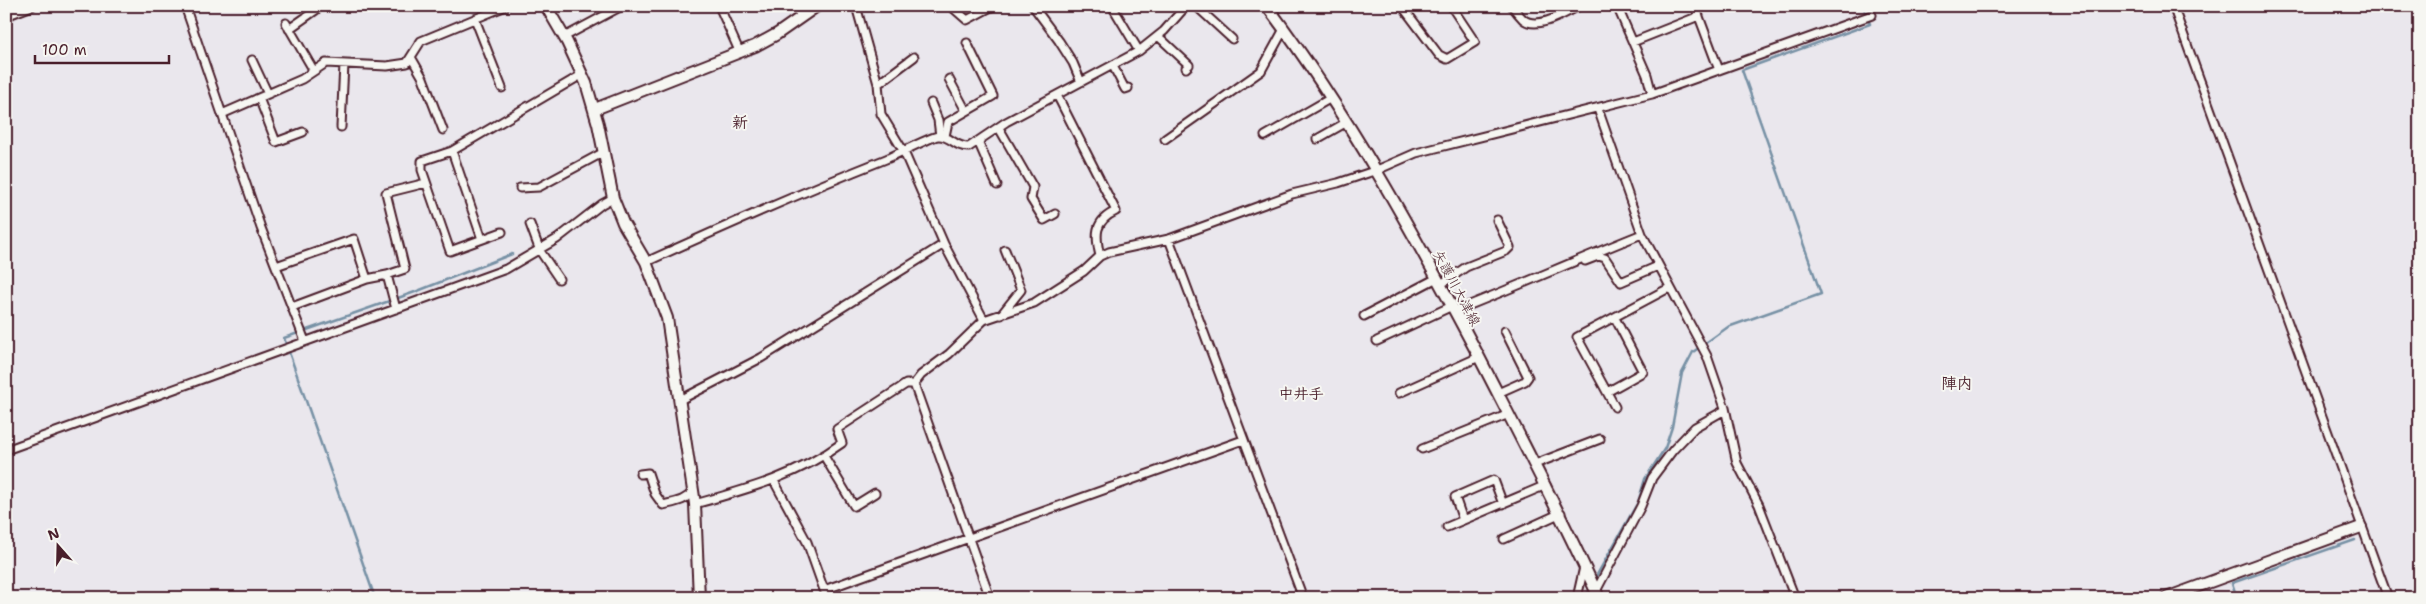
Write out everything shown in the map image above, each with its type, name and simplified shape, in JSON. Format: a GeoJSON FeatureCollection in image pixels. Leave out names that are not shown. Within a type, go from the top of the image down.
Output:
{"type":"FeatureCollection","features":[{"type":"Feature","properties":{"kind":"street"},"geometry":{"type":"LineString","coordinates":[[6,16],[32,6]]}},
{"type":"Feature","properties":{"kind":"street"},"geometry":{"type":"LineString","coordinates":[[185,6],[276,266],[305,342]]}},
{"type":"Feature","properties":{"kind":"street"},"geometry":{"type":"LineString","coordinates":[[222,114],[302,79],[326,63],[387,66],[407,63],[421,41],[506,6]]}},
{"type":"Feature","properties":{"kind":"street"},"geometry":{"type":"LineString","coordinates":[[546,6],[583,74],[595,109],[613,198],[623,223],[646,262],[667,318],[695,504],[699,598]]}},
{"type":"Feature","properties":{"kind":"street"},"geometry":{"type":"LineString","coordinates":[[564,37],[622,6]]}},
{"type":"Feature","properties":{"kind":"street"},"geometry":{"type":"LineString","coordinates":[[719,6],[740,53]]}},
{"type":"Feature","properties":{"kind":"street"},"geometry":{"type":"LineString","coordinates":[[796,6],[801,18]]}},
{"type":"Feature","properties":{"kind":"street"},"geometry":{"type":"LineString","coordinates":[[595,109],[740,53],[777,34],[817,6]]}},
{"type":"Feature","properties":{"kind":"street"},"geometry":{"type":"LineString","coordinates":[[856,6],[878,84],[881,114],[904,152],[944,244],[984,320]]}},
{"type":"Feature","properties":{"kind":"street"},"geometry":{"type":"LineString","coordinates":[[951,6],[967,20],[993,6]]}},
{"type":"Feature","properties":{"kind":"street"},"geometry":{"type":"LineString","coordinates":[[1033,6],[1073,63],[1081,82]]}},
{"type":"Feature","properties":{"kind":"street"},"geometry":{"type":"LineString","coordinates":[[1112,6],[1139,51]]}},
{"type":"Feature","properties":{"kind":"street"},"geometry":{"type":"LineString","coordinates":[[646,262],[741,218],[904,152],[936,136],[943,136],[962,148],[968,147],[1056,95],[1139,51],[1158,36],[1186,6]]}},
{"type":"Feature","properties":{"kind":"street"},"geometry":{"type":"LineString","coordinates":[[1196,6],[1232,39]]}},
{"type":"Feature","properties":{"kind":"street","name":"矢護川大津線"},"geometry":{"type":"LineString","coordinates":[[1267,6],[1331,98],[1377,170],[1453,308],[1561,513],[1597,595]]}},
{"type":"Feature","properties":{"kind":"street"},"geometry":{"type":"LineString","coordinates":[[1402,6],[1439,55],[1447,59],[1474,42],[1454,7]]}},
{"type":"Feature","properties":{"kind":"street"},"geometry":{"type":"LineString","coordinates":[[1512,6],[1523,19],[1530,22],[1539,22],[1579,6]]}},
{"type":"Feature","properties":{"kind":"street"},"geometry":{"type":"LineString","coordinates":[[1617,6],[1633,42],[1652,94]]}},
{"type":"Feature","properties":{"kind":"street"},"geometry":{"type":"LineString","coordinates":[[1695,6],[1719,70]]}},
{"type":"Feature","properties":{"kind":"street"},"geometry":{"type":"LineString","coordinates":[[2173,6],[2388,598]]}},
{"type":"Feature","properties":{"kind":"street"},"geometry":{"type":"LineString","coordinates":[[314,71],[288,26],[316,10]]}},
{"type":"Feature","properties":{"kind":"street"},"geometry":{"type":"LineString","coordinates":[[695,504],[774,481],[824,456],[842,443],[837,429],[906,384],[914,384],[984,320],[1034,303],[1084,271],[1100,256],[1169,239],[1292,194],[1377,170],[1416,153],[1652,94],[1872,15]]}},
{"type":"Feature","properties":{"kind":"street"},"geometry":{"type":"LineString","coordinates":[[1633,42],[1698,16]]}},
{"type":"Feature","properties":{"kind":"street"},"geometry":{"type":"LineString","coordinates":[[475,19],[502,88]]}},
{"type":"Feature","properties":{"kind":"street"},"geometry":{"type":"LineString","coordinates":[[1165,139],[1261,71],[1284,29]]}},
{"type":"Feature","properties":{"kind":"street"},"geometry":{"type":"LineString","coordinates":[[1158,36],[1189,65],[1186,68]]}},
{"type":"Feature","properties":{"kind":"street"},"geometry":{"type":"LineString","coordinates":[[943,136],[948,122],[993,96],[967,43]]}},
{"type":"Feature","properties":{"kind":"street"},"geometry":{"type":"LineString","coordinates":[[411,57],[423,78],[443,130]]}},
{"type":"Feature","properties":{"kind":"street"},"geometry":{"type":"LineString","coordinates":[[878,84],[914,57]]}},
{"type":"Feature","properties":{"kind":"street"},"geometry":{"type":"LineString","coordinates":[[252,60],[268,94]]}},
{"type":"Feature","properties":{"kind":"street"},"geometry":{"type":"LineString","coordinates":[[341,127],[344,64]]}},
{"type":"Feature","properties":{"kind":"street"},"geometry":{"type":"LineString","coordinates":[[1113,66],[1125,89],[1128,88]]}},
{"type":"Feature","properties":{"kind":"street"},"geometry":{"type":"LineString","coordinates":[[502,232],[450,251],[426,183],[422,161],[452,151],[583,74]]}},
{"type":"Feature","properties":{"kind":"street"},"geometry":{"type":"LineString","coordinates":[[949,79],[966,111]]}},
{"type":"Feature","properties":{"kind":"street"},"geometry":{"type":"LineString","coordinates":[[1056,95],[1116,211],[1105,216],[1097,229],[1100,256]]}},
{"type":"Feature","properties":{"kind":"street"},"geometry":{"type":"LineString","coordinates":[[259,98],[276,142],[303,132]]}},
{"type":"Feature","properties":{"kind":"street"},"geometry":{"type":"LineString","coordinates":[[1265,136],[1331,98]]}},
{"type":"Feature","properties":{"kind":"street"},"geometry":{"type":"LineString","coordinates":[[931,103],[943,136]]}},
{"type":"Feature","properties":{"kind":"street"},"geometry":{"type":"LineString","coordinates":[[1598,109],[1642,234],[1669,288],[1707,356],[1725,410],[1737,463],[1759,505],[1795,598]]}},
{"type":"Feature","properties":{"kind":"street"},"geometry":{"type":"LineString","coordinates":[[1317,138],[1347,122]]}},
{"type":"Feature","properties":{"kind":"street"},"geometry":{"type":"LineString","coordinates":[[999,128],[1033,187],[1031,199],[1044,220],[1055,214]]}},
{"type":"Feature","properties":{"kind":"street"},"geometry":{"type":"LineString","coordinates":[[978,142],[997,185]]}},
{"type":"Feature","properties":{"kind":"street"},"geometry":{"type":"LineString","coordinates":[[452,151],[482,239]]}},
{"type":"Feature","properties":{"kind":"street"},"geometry":{"type":"LineString","coordinates":[[520,188],[538,187],[604,152]]}},
{"type":"Feature","properties":{"kind":"street"},"geometry":{"type":"LineString","coordinates":[[292,307],[367,279],[387,276],[405,269],[386,193],[426,183]]}},
{"type":"Feature","properties":{"kind":"street"},"geometry":{"type":"LineString","coordinates":[[6,450],[506,269],[540,251],[602,204],[613,198]]}},
{"type":"Feature","properties":{"kind":"street"},"geometry":{"type":"LineString","coordinates":[[1364,316],[1466,267],[1506,251],[1510,247],[1497,220]]}},
{"type":"Feature","properties":{"kind":"street"},"geometry":{"type":"LineString","coordinates":[[530,224],[540,251],[559,279]]}},
{"type":"Feature","properties":{"kind":"street"},"geometry":{"type":"LineString","coordinates":[[1377,341],[1453,308],[1519,286],[1560,266],[1642,234]]}},
{"type":"Feature","properties":{"kind":"street"},"geometry":{"type":"LineString","coordinates":[[276,266],[354,239],[367,279]]}},
{"type":"Feature","properties":{"kind":"street"},"geometry":{"type":"LineString","coordinates":[[1169,239],[1242,440],[1303,598]]}},
{"type":"Feature","properties":{"kind":"street"},"geometry":{"type":"LineString","coordinates":[[680,400],[761,358],[944,244]]}},
{"type":"Feature","properties":{"kind":"street"},"geometry":{"type":"LineString","coordinates":[[1001,315],[1022,290],[1004,250]]}},
{"type":"Feature","properties":{"kind":"street"},"geometry":{"type":"LineString","coordinates":[[1561,269],[1598,256],[1606,258],[1620,282],[1658,266]]}},
{"type":"Feature","properties":{"kind":"street"},"geometry":{"type":"LineString","coordinates":[[387,276],[396,308]]}},
{"type":"Feature","properties":{"kind":"street"},"geometry":{"type":"LineString","coordinates":[[1615,407],[1577,337],[1669,288]]}},
{"type":"Feature","properties":{"kind":"street"},"geometry":{"type":"LineString","coordinates":[[1607,392],[1644,372],[1615,318]]}},
{"type":"Feature","properties":{"kind":"street"},"geometry":{"type":"LineString","coordinates":[[1498,394],[1525,381],[1528,377],[1504,331]]}},
{"type":"Feature","properties":{"kind":"street"},"geometry":{"type":"LineString","coordinates":[[1399,393],[1479,357]]}},
{"type":"Feature","properties":{"kind":"street"},"geometry":{"type":"LineString","coordinates":[[914,384],[990,598]]}},
{"type":"Feature","properties":{"kind":"street"},"geometry":{"type":"LineString","coordinates":[[1597,595],[1641,506],[1652,478],[1673,450],[1695,427],[1725,410]]}},
{"type":"Feature","properties":{"kind":"street"},"geometry":{"type":"LineString","coordinates":[[1422,449],[1509,414]]}},
{"type":"Feature","properties":{"kind":"street"},"geometry":{"type":"LineString","coordinates":[[1535,464],[1600,439]]}},
{"type":"Feature","properties":{"kind":"street"},"geometry":{"type":"LineString","coordinates":[[774,481],[807,542],[824,590],[1242,440]]}},
{"type":"Feature","properties":{"kind":"street"},"geometry":{"type":"LineString","coordinates":[[824,456],[854,506],[875,493]]}},
{"type":"Feature","properties":{"kind":"street"},"geometry":{"type":"LineString","coordinates":[[640,474],[648,473],[655,494],[663,505],[681,501],[689,497],[693,491]]}},
{"type":"Feature","properties":{"kind":"street"},"geometry":{"type":"LineString","coordinates":[[1463,520],[1455,497],[1494,480],[1503,504]]}},
{"type":"Feature","properties":{"kind":"street"},"geometry":{"type":"LineString","coordinates":[[1447,526],[1546,485]]}},
{"type":"Feature","properties":{"kind":"street"},"geometry":{"type":"LineString","coordinates":[[1504,539],[1561,513]]}},
{"type":"Feature","properties":{"kind":"street"},"geometry":{"type":"LineString","coordinates":[[2166,598],[2361,527]]}},
{"type":"Feature","properties":{"kind":"street"},"geometry":{"type":"LineString","coordinates":[[1577,598],[1585,566]]}},
{"type":"Feature","properties":{"kind":"waterway"},"geometry":{"type":"LineString","coordinates":[[1594,580],[1638,502],[1645,479],[1665,448],[1672,427],[1682,373],[1693,352],[1728,327],[1821,294],[1742,70],[1870,24],[1863,6]]}},
{"type":"Feature","properties":{"kind":"waterway"},"geometry":{"type":"LineString","coordinates":[[375,598],[284,338],[415,292],[512,254]]}},
{"type":"Feature","properties":{"kind":"waterway"},"geometry":{"type":"LineString","coordinates":[[2237,598],[2232,583],[2355,540]]}},
{"type":"Feature","properties":{"kind":"waterway"},"geometry":{"type":"LineString","coordinates":[[1584,598],[1591,587]]}},
{"type":"Feature","properties":{"kind":"district","name":"新"},"geometry":{"type":"Point","coordinates":[740,122]}},
{"type":"Feature","properties":{"kind":"district","name":"陣内"},"geometry":{"type":"Point","coordinates":[1957,383]}},
{"type":"Feature","properties":{"kind":"district","name":"中井手"},"geometry":{"type":"Point","coordinates":[1301,394]}}]}
